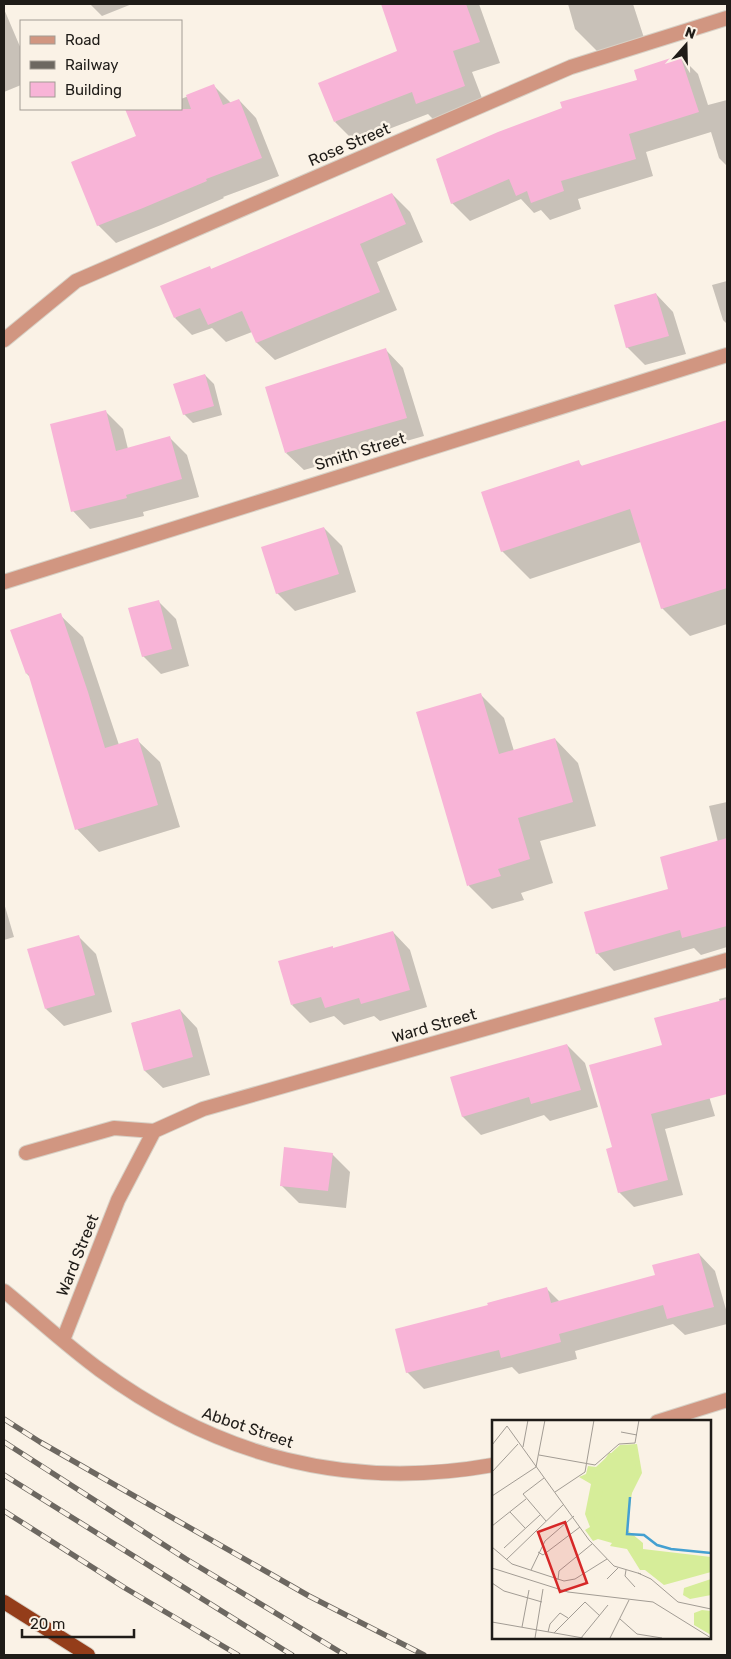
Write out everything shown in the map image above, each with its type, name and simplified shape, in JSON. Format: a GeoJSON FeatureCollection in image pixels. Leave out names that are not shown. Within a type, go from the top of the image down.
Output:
{"type":"FeatureCollection","features":[{"type":"Feature","properties":{"kind":"highway"},"geometry":{"type":"LineString","coordinates":[[4,1602],[88,1655]]}},
{"type":"Feature","properties":{"kind":"street","name":"Rose Street"},"geometry":{"type":"LineString","coordinates":[[4,340],[76,281],[571,67],[727,18]]}},
{"type":"Feature","properties":{"kind":"street","name":"Smith Street"},"geometry":{"type":"LineString","coordinates":[[4,582],[727,355]]}},
{"type":"Feature","properties":{"kind":"street","name":"Ward Street"},"geometry":{"type":"LineString","coordinates":[[26,1153],[114,1128],[154,1131],[203,1109],[727,960]]}},
{"type":"Feature","properties":{"kind":"street","name":"Ward Street"},"geometry":{"type":"LineString","coordinates":[[63,1340],[118,1200],[154,1131]]}},
{"type":"Feature","properties":{"kind":"street","name":"Abbot Street"},"geometry":{"type":"LineString","coordinates":[[4,1291],[100,1370],[145,1400],[191,1426],[241,1447],[299,1463],[357,1472],[417,1474],[492,1465]]}},
{"type":"Feature","properties":{"kind":"street"},"geometry":{"type":"LineString","coordinates":[[663,1420],[727,1400]]}},
{"type":"Feature","properties":{"kind":"building"},"geometry":{"type":"Polygon","coordinates":[[[381,4],[466,4],[480,42],[453,51],[465,86],[416,104],[412,92],[334,122],[318,83],[397,51],[381,4]]]}},
{"type":"Feature","properties":{"kind":"building"},"geometry":{"type":"Polygon","coordinates":[[[680,55],[699,112],[629,134],[636,159],[561,181],[564,191],[531,203],[527,191],[516,196],[509,179],[451,204],[436,159],[498,132],[562,108],[560,102],[637,80],[634,70],[680,55]]]}},
{"type":"Feature","properties":{"kind":"building"},"geometry":{"type":"Polygon","coordinates":[[[214,84],[223,105],[239,99],[262,158],[206,179],[207,181],[97,226],[71,162],[136,136],[125,110],[191,109],[186,95],[214,84]]]}},
{"type":"Feature","properties":{"kind":"building"},"geometry":{"type":"Polygon","coordinates":[[[392,193],[406,224],[360,244],[380,292],[256,343],[242,311],[208,325],[200,308],[174,318],[160,286],[210,266],[211,269],[392,193]]]}},
{"type":"Feature","properties":{"kind":"building"},"geometry":{"type":"Polygon","coordinates":[[[656,293],[669,336],[626,348],[614,305],[656,293]]]}},
{"type":"Feature","properties":{"kind":"building"},"geometry":{"type":"Polygon","coordinates":[[[386,348],[407,418],[285,453],[265,387],[386,348]]]}},
{"type":"Feature","properties":{"kind":"building"},"geometry":{"type":"Polygon","coordinates":[[[205,374],[214,406],[183,415],[173,384],[205,374]]]}},
{"type":"Feature","properties":{"kind":"building"},"geometry":{"type":"Polygon","coordinates":[[[106,410],[116,451],[170,436],[182,479],[126,495],[127,498],[71,512],[50,424],[106,410]]]}},
{"type":"Feature","properties":{"kind":"building"},"geometry":{"type":"Polygon","coordinates":[[[727,420],[727,588],[661,609],[630,509],[501,552],[481,492],[579,460],[581,466],[727,420]]]}},
{"type":"Feature","properties":{"kind":"building"},"geometry":{"type":"Polygon","coordinates":[[[324,527],[339,574],[276,594],[261,547],[324,527]]]}},
{"type":"Feature","properties":{"kind":"building"},"geometry":{"type":"Polygon","coordinates":[[[159,600],[172,649],[142,657],[128,608],[159,600]]]}},
{"type":"Feature","properties":{"kind":"building"},"geometry":{"type":"Polygon","coordinates":[[[61,613],[105,748],[138,738],[158,805],[75,830],[28,673],[26,674],[10,630],[61,613]]]}},
{"type":"Feature","properties":{"kind":"building"},"geometry":{"type":"Polygon","coordinates":[[[481,693],[499,754],[555,738],[573,802],[518,818],[530,859],[498,869],[501,876],[467,886],[416,712],[481,693]]]}},
{"type":"Feature","properties":{"kind":"building"},"geometry":{"type":"Polygon","coordinates":[[[727,838],[727,926],[682,938],[680,930],[596,954],[584,912],[668,889],[660,857],[727,838]]]}},
{"type":"Feature","properties":{"kind":"building"},"geometry":{"type":"Polygon","coordinates":[[[393,931],[410,990],[361,1004],[359,998],[325,1008],[321,997],[291,1005],[278,961],[393,931]]]}},
{"type":"Feature","properties":{"kind":"building"},"geometry":{"type":"Polygon","coordinates":[[[79,935],[95,995],[45,1009],[27,949],[79,935]]]}},
{"type":"Feature","properties":{"kind":"building"},"geometry":{"type":"Polygon","coordinates":[[[727,999],[727,1094],[651,1114],[668,1180],[618,1193],[606,1149],[612,1147],[589,1065],[662,1045],[654,1018],[727,999]]]}},
{"type":"Feature","properties":{"kind":"building"},"geometry":{"type":"Polygon","coordinates":[[[180,1009],[193,1057],[144,1071],[131,1023],[180,1009]]]}},
{"type":"Feature","properties":{"kind":"building"},"geometry":{"type":"Polygon","coordinates":[[[567,1044],[581,1090],[531,1104],[529,1097],[462,1117],[450,1077],[567,1044]]]}},
{"type":"Feature","properties":{"kind":"building"},"geometry":{"type":"Polygon","coordinates":[[[284,1147],[333,1153],[328,1191],[280,1186],[284,1147]]]}},
{"type":"Feature","properties":{"kind":"building"},"geometry":{"type":"Polygon","coordinates":[[[699,1253],[714,1307],[667,1319],[663,1305],[559,1334],[561,1342],[501,1358],[499,1350],[406,1373],[395,1329],[488,1305],[487,1303],[547,1287],[551,1303],[655,1275],[652,1265],[699,1253]]]}},
{"type":"Feature","properties":{"kind":"railway"},"geometry":{"type":"LineString","coordinates":[[4,1419],[40,1442],[309,1596],[424,1655]]}},
{"type":"Feature","properties":{"kind":"railway"},"geometry":{"type":"LineString","coordinates":[[4,1442],[186,1559],[345,1655]]}},
{"type":"Feature","properties":{"kind":"railway"},"geometry":{"type":"LineString","coordinates":[[4,1475],[292,1655]]}},
{"type":"Feature","properties":{"kind":"railway"},"geometry":{"type":"LineString","coordinates":[[4,1511],[125,1588],[238,1655]]}}]}
